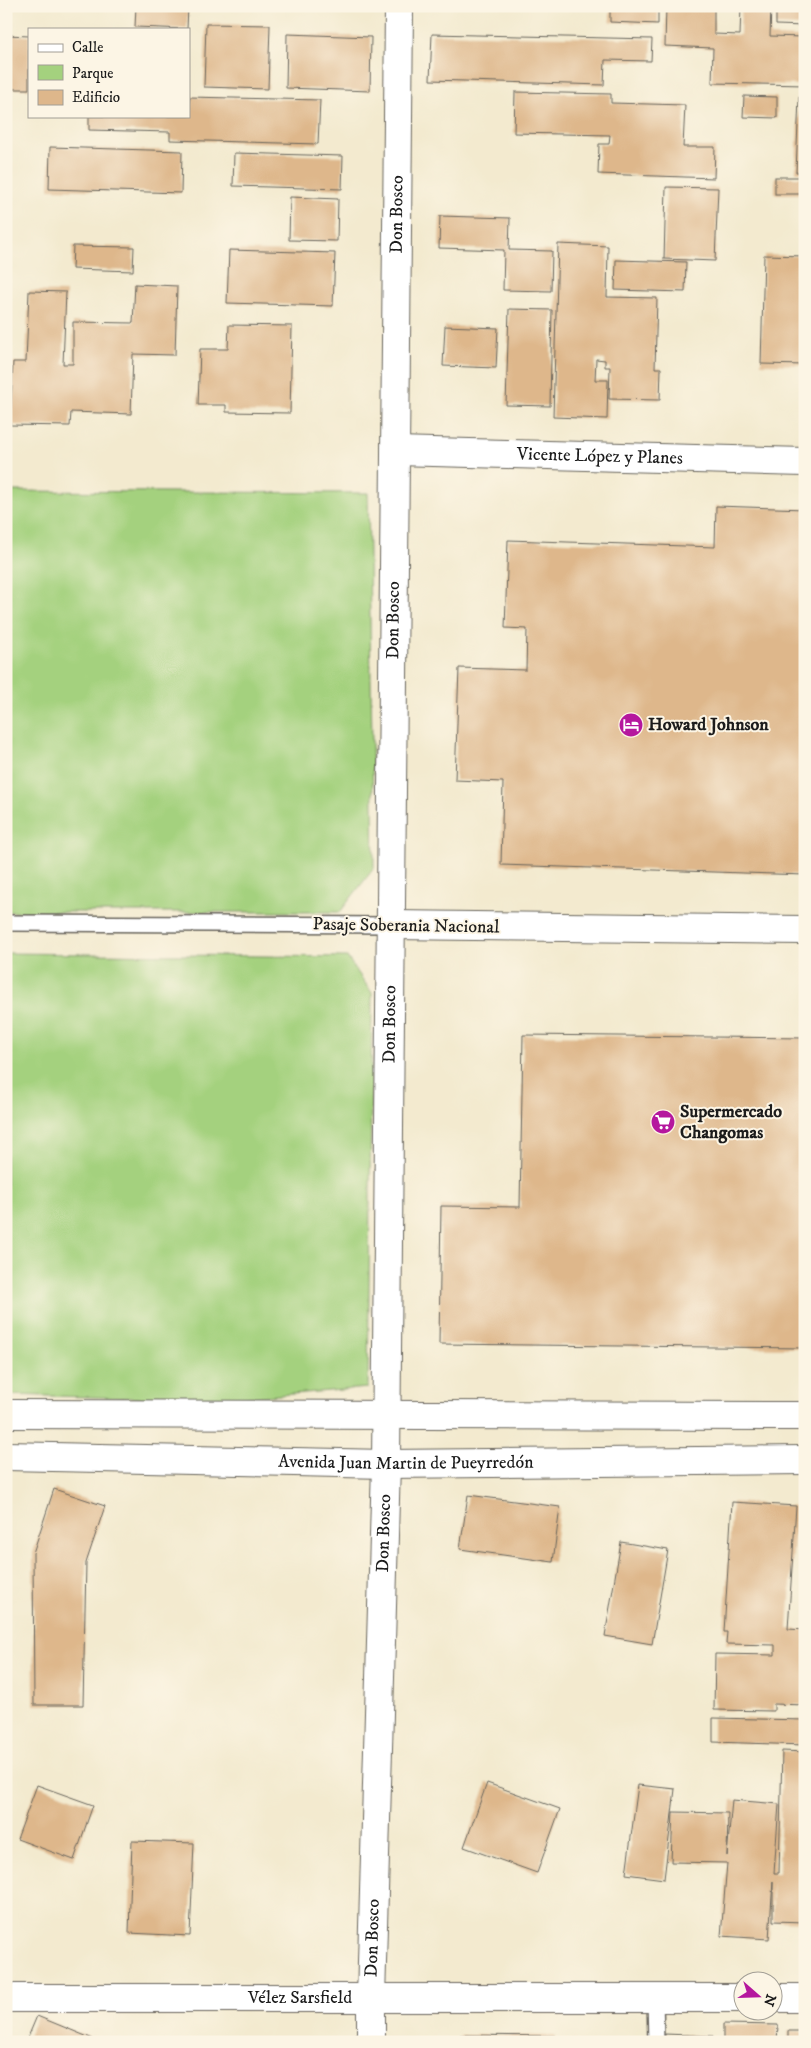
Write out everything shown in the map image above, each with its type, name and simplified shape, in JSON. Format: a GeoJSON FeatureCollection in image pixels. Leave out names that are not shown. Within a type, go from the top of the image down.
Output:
{"type":"FeatureCollection","features":[{"type":"Feature","properties":{"kind":"street","name":"Don Bosco"},"geometry":{"type":"LineString","coordinates":[[371,2042],[370,1998],[386,1464],[399,6]]}},
{"type":"Feature","properties":{"kind":"street","name":"Vicente López y Planes"},"geometry":{"type":"LineString","coordinates":[[396,451],[805,462]]}},
{"type":"Feature","properties":{"kind":"street","name":"Pasaje Soberania Nacional"},"geometry":{"type":"LineString","coordinates":[[392,925],[805,930]]}},
{"type":"Feature","properties":{"kind":"street"},"geometry":{"type":"LineString","coordinates":[[6,1414],[805,1416]]}},
{"type":"Feature","properties":{"kind":"street","name":"Avenida Juan Martin de Pueyrredón"},"geometry":{"type":"LineString","coordinates":[[6,1456],[386,1464],[805,1460]]}},
{"type":"Feature","properties":{"kind":"street","name":"Vélez Sarsfield"},"geometry":{"type":"LineString","coordinates":[[6,1998],[734,1998]]}},
{"type":"Feature","properties":{"kind":"street"},"geometry":{"type":"LineString","coordinates":[[784,1998],[805,1998]]}},
{"type":"Feature","properties":{"kind":"lane","name":"Pasaje Soberania Nacional"},"geometry":{"type":"LineString","coordinates":[[6,923],[392,925]]}},
{"type":"Feature","properties":{"kind":"lane"},"geometry":{"type":"LineString","coordinates":[[655,1998],[656,2042]]}},
{"type":"Feature","properties":{"kind":"green space"},"geometry":{"type":"Polygon","coordinates":[[[6,491],[368,493],[374,868],[340,912],[6,912],[6,491]]]}},
{"type":"Feature","properties":{"kind":"green space"},"geometry":{"type":"Polygon","coordinates":[[[6,953],[347,957],[372,993],[368,1388],[216,1400],[6,1395],[6,953]]]}},
{"type":"Feature","properties":{"kind":"building"},"geometry":{"type":"Polygon","coordinates":[[[136,6],[188,6],[187,28],[135,27],[136,6]]]}},
{"type":"Feature","properties":{"kind":"building"},"geometry":{"type":"Polygon","coordinates":[[[610,6],[658,6],[658,24],[610,22],[610,6]]]}},
{"type":"Feature","properties":{"kind":"building"},"geometry":{"type":"Polygon","coordinates":[[[666,6],[714,6],[714,34],[740,35],[741,6],[771,6],[770,36],[803,37],[802,69],[805,69],[805,85],[712,83],[713,48],[665,46],[666,6]]]}},
{"type":"Feature","properties":{"kind":"building"},"geometry":{"type":"Polygon","coordinates":[[[776,6],[805,6],[805,26],[776,25],[776,6]]]}},
{"type":"Feature","properties":{"kind":"building"},"geometry":{"type":"Polygon","coordinates":[[[206,24],[270,25],[268,89],[204,87],[206,24]]]}},
{"type":"Feature","properties":{"kind":"building"},"geometry":{"type":"Polygon","coordinates":[[[287,34],[371,37],[370,91],[286,88],[287,34]]]}},
{"type":"Feature","properties":{"kind":"building"},"geometry":{"type":"Polygon","coordinates":[[[432,34],[652,39],[651,61],[605,60],[604,85],[430,80],[432,34]]]}},
{"type":"Feature","properties":{"kind":"building"},"geometry":{"type":"Polygon","coordinates":[[[6,35],[28,36],[28,89],[6,89],[6,35]]]}},
{"type":"Feature","properties":{"kind":"building"},"geometry":{"type":"Polygon","coordinates":[[[515,92],[611,94],[611,103],[685,105],[683,147],[715,147],[714,178],[598,174],[599,144],[609,144],[610,135],[514,133],[515,92]]]}},
{"type":"Feature","properties":{"kind":"building"},"geometry":{"type":"Polygon","coordinates":[[[744,96],[777,97],[777,118],[743,117],[744,96]]]}},
{"type":"Feature","properties":{"kind":"building"},"geometry":{"type":"Polygon","coordinates":[[[190,97],[320,100],[318,144],[170,140],[170,132],[89,130],[89,118],[190,118],[190,97]]]}},
{"type":"Feature","properties":{"kind":"building"},"geometry":{"type":"Polygon","coordinates":[[[799,97],[805,98],[805,172],[796,172],[799,97]]]}},
{"type":"Feature","properties":{"kind":"building"},"geometry":{"type":"Polygon","coordinates":[[[50,147],[182,151],[181,193],[49,189],[50,147]]]}},
{"type":"Feature","properties":{"kind":"building"},"geometry":{"type":"Polygon","coordinates":[[[234,153],[343,156],[342,189],[233,186],[234,153]]]}},
{"type":"Feature","properties":{"kind":"building"},"geometry":{"type":"Polygon","coordinates":[[[775,177],[805,177],[805,194],[775,194],[775,177]]]}},
{"type":"Feature","properties":{"kind":"building"},"geometry":{"type":"Polygon","coordinates":[[[666,187],[718,188],[715,261],[664,259],[666,187]]]}},
{"type":"Feature","properties":{"kind":"building"},"geometry":{"type":"Polygon","coordinates":[[[290,197],[338,199],[337,241],[289,240],[290,197]]]}},
{"type":"Feature","properties":{"kind":"building"},"geometry":{"type":"Polygon","coordinates":[[[440,216],[510,218],[509,250],[552,251],[551,291],[503,290],[504,250],[439,248],[440,216]]]}},
{"type":"Feature","properties":{"kind":"building"},"geometry":{"type":"Polygon","coordinates":[[[558,244],[608,246],[607,297],[657,298],[655,368],[661,368],[660,400],[609,399],[610,367],[605,367],[605,360],[596,359],[595,380],[608,380],[607,419],[553,417],[558,244]]]}},
{"type":"Feature","properties":{"kind":"building"},"geometry":{"type":"Polygon","coordinates":[[[73,246],[134,247],[133,271],[72,269],[73,246]]]}},
{"type":"Feature","properties":{"kind":"building"},"geometry":{"type":"Polygon","coordinates":[[[229,250],[335,253],[333,306],[227,303],[229,250]]]}},
{"type":"Feature","properties":{"kind":"building"},"geometry":{"type":"Polygon","coordinates":[[[764,255],[805,256],[805,365],[761,364],[764,255]]]}},
{"type":"Feature","properties":{"kind":"building"},"geometry":{"type":"Polygon","coordinates":[[[616,260],[686,262],[685,292],[615,290],[616,260]]]}},
{"type":"Feature","properties":{"kind":"building"},"geometry":{"type":"Polygon","coordinates":[[[135,284],[177,286],[175,355],[133,354],[131,414],[71,412],[70,426],[10,425],[13,362],[26,362],[29,291],[66,292],[63,364],[73,364],[73,322],[133,323],[135,284]]]}},
{"type":"Feature","properties":{"kind":"building"},"geometry":{"type":"Polygon","coordinates":[[[509,309],[552,310],[550,406],[506,405],[509,309]]]}},
{"type":"Feature","properties":{"kind":"building"},"geometry":{"type":"Polygon","coordinates":[[[229,325],[292,326],[290,413],[226,412],[226,405],[198,405],[200,349],[228,349],[229,325]]]}},
{"type":"Feature","properties":{"kind":"building"},"geometry":{"type":"Polygon","coordinates":[[[445,326],[498,328],[496,368],[443,366],[445,326]]]}},
{"type":"Feature","properties":{"kind":"building","name":"Howard Johnson"},"geometry":{"type":"Polygon","coordinates":[[[716,506],[805,509],[805,875],[501,865],[503,782],[455,780],[459,668],[526,670],[527,629],[505,628],[508,540],[715,547],[716,506]]]}},
{"type":"Feature","properties":{"kind":"building","name":"Supermercado Changomas"},"geometry":{"type":"Polygon","coordinates":[[[523,1035],[805,1038],[805,1348],[439,1344],[441,1206],[520,1207],[523,1035]]]}},
{"type":"Feature","properties":{"kind":"building"},"geometry":{"type":"Polygon","coordinates":[[[54,1489],[105,1506],[86,1563],[83,1705],[34,1705],[33,1553],[54,1489]]]}},
{"type":"Feature","properties":{"kind":"building"},"geometry":{"type":"Polygon","coordinates":[[[468,1495],[560,1507],[553,1562],[460,1549],[468,1495]]]}},
{"type":"Feature","properties":{"kind":"building"},"geometry":{"type":"Polygon","coordinates":[[[732,1502],[796,1506],[788,1629],[805,1630],[805,1705],[774,1704],[774,1711],[714,1710],[715,1654],[775,1655],[775,1645],[726,1644],[727,1632],[724,1632],[732,1502]]]}},
{"type":"Feature","properties":{"kind":"building"},"geometry":{"type":"Polygon","coordinates":[[[621,1542],[668,1550],[652,1644],[605,1636],[621,1542]]]}},
{"type":"Feature","properties":{"kind":"building"},"geometry":{"type":"Polygon","coordinates":[[[713,1718],[805,1720],[805,1745],[713,1742],[713,1718]]]}},
{"type":"Feature","properties":{"kind":"building"},"geometry":{"type":"Polygon","coordinates":[[[782,1751],[805,1752],[805,1922],[773,1921],[773,1881],[769,1939],[721,1936],[727,1863],[671,1862],[673,1812],[728,1813],[727,1856],[732,1800],[779,1804],[774,1873],[779,1873],[782,1751]]]}},
{"type":"Feature","properties":{"kind":"building"},"geometry":{"type":"Polygon","coordinates":[[[487,1783],[560,1809],[537,1873],[464,1847],[487,1783]]]}},
{"type":"Feature","properties":{"kind":"building"},"geometry":{"type":"Polygon","coordinates":[[[37,1785],[93,1805],[74,1860],[17,1839],[37,1785]]]}},
{"type":"Feature","properties":{"kind":"building"},"geometry":{"type":"Polygon","coordinates":[[[638,1785],[675,1789],[664,1879],[626,1874],[638,1785]]]}},
{"type":"Feature","properties":{"kind":"building"},"geometry":{"type":"Polygon","coordinates":[[[132,1841],[194,1843],[190,1936],[129,1933],[132,1841]]]}},
{"type":"Feature","properties":{"kind":"building"},"geometry":{"type":"Polygon","coordinates":[[[37,2016],[93,2039],[91,2042],[26,2042],[37,2016]]]}},
{"type":"Feature","properties":{"kind":"building"},"geometry":{"type":"Polygon","coordinates":[[[723,2024],[778,2025],[777,2042],[723,2042],[723,2024]]]}},
{"type":"Feature","properties":{"kind":"building"},"geometry":{"type":"Polygon","coordinates":[[[788,2031],[805,2031],[805,2042],[788,2042],[788,2031]]]}},
{"type":"Feature","properties":{"kind":"building"},"geometry":{"type":"Polygon","coordinates":[[[665,2034],[713,2036],[713,2042],[665,2042],[665,2034]]]}},
{"type":"Feature","properties":{"kind":"building"},"geometry":{"type":"Polygon","coordinates":[[[460,2035],[555,2036],[555,2042],[460,2042],[460,2035]]]}},
{"type":"Feature","properties":{"kind":"place","name":"Howard Johnson"},"geometry":{"type":"Point","coordinates":[631,725]}},
{"type":"Feature","properties":{"kind":"place","name":"Supermercado Changomas"},"geometry":{"type":"Point","coordinates":[663,1122]}}]}
